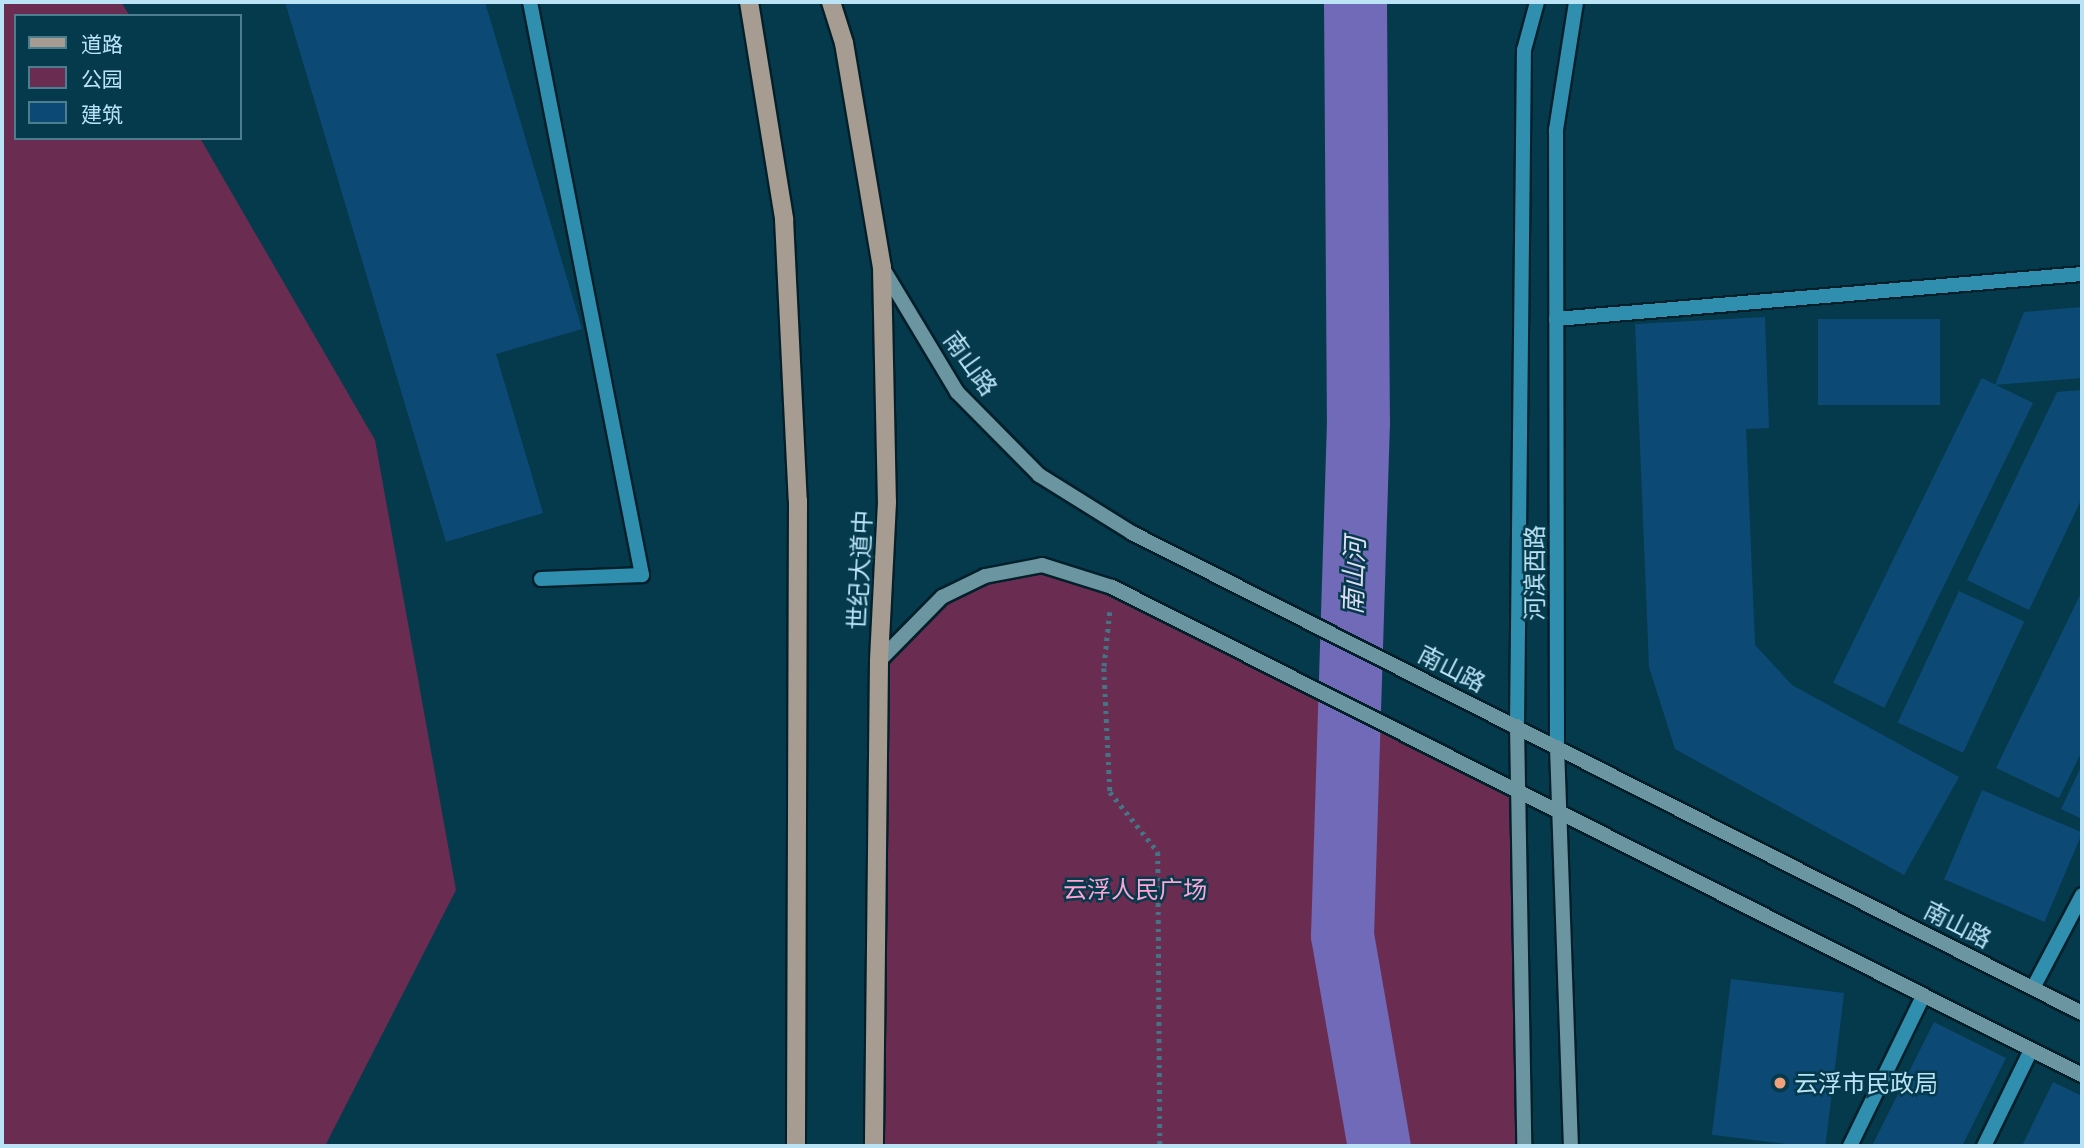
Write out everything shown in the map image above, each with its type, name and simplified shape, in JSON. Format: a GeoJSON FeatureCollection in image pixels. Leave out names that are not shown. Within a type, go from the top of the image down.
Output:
{"type":"FeatureCollection","features":[{"type":"Feature","properties":{"kind":"main road"},"geometry":{"type":"LineString","coordinates":[[749,2],[784,219],[798,501],[796,1146]]}},
{"type":"Feature","properties":{"kind":"main road","name":"世纪大道中"},"geometry":{"type":"LineString","coordinates":[[831,2],[844,43],[882,267],[887,502],[879,661],[874,1146]]}},
{"type":"Feature","properties":{"kind":"main road","name":"南山路"},"geometry":{"type":"LineString","coordinates":[[882,267],[957,392],[1039,475],[1132,533],[2082,1013]]}},
{"type":"Feature","properties":{"kind":"main road"},"geometry":{"type":"LineString","coordinates":[[879,661],[942,597],[985,576],[1042,565],[1112,587],[1516,795],[2082,1075]]}},
{"type":"Feature","properties":{"kind":"main road","name":"河滨西路"},"geometry":{"type":"LineString","coordinates":[[1517,726],[1516,795],[1524,1146]]}},
{"type":"Feature","properties":{"kind":"main road","name":"河滨西路"},"geometry":{"type":"LineString","coordinates":[[1557,747],[1563,818],[1571,1146]]}},
{"type":"Feature","properties":{"kind":"street"},"geometry":{"type":"LineString","coordinates":[[530,2],[642,575],[541,579]]}},
{"type":"Feature","properties":{"kind":"street","name":"河滨西路"},"geometry":{"type":"LineString","coordinates":[[1517,726],[1524,50],[1537,2]]}},
{"type":"Feature","properties":{"kind":"street","name":"河滨西路"},"geometry":{"type":"LineString","coordinates":[[1557,747],[1556,130],[1576,2]]}},
{"type":"Feature","properties":{"kind":"street"},"geometry":{"type":"LineString","coordinates":[[1556,319],[2082,274]]}},
{"type":"Feature","properties":{"kind":"street"},"geometry":{"type":"LineString","coordinates":[[2033,988],[2082,895]]}},
{"type":"Feature","properties":{"kind":"street"},"geometry":{"type":"LineString","coordinates":[[1850,1146],[1923,996]]}},
{"type":"Feature","properties":{"kind":"street"},"geometry":{"type":"LineString","coordinates":[[1984,1146],[2031,1050]]}},
{"type":"Feature","properties":{"kind":"path"},"geometry":{"type":"LineString","coordinates":[[1112,587],[1104,668],[1110,792],[1158,852],[1160,1146]]}},
{"type":"Feature","properties":{"kind":"green space"},"geometry":{"type":"Polygon","coordinates":[[[2,2],[121,2],[129,14],[14,14],[14,140],[201,140],[375,440],[456,890],[325,1146],[2,1146],[2,2]]]}},
{"type":"Feature","properties":{"kind":"green space","name":"云浮人民广场"},"geometry":{"type":"Polygon","coordinates":[[[1042,565],[1112,587],[1516,795],[1524,1146],[874,1146],[879,661],[942,597],[985,576],[1042,565]]]}},
{"type":"Feature","properties":{"kind":"building"},"geometry":{"type":"Polygon","coordinates":[[[285,2],[485,2],[582,329],[496,354],[543,513],[446,542],[285,2]]]}},
{"type":"Feature","properties":{"kind":"building"},"geometry":{"type":"Polygon","coordinates":[[[2082,307],[2082,378],[1995,385],[2024,312],[2082,307]]]}},
{"type":"Feature","properties":{"kind":"building"},"geometry":{"type":"Polygon","coordinates":[[[1765,317],[1769,428],[1746,429],[1755,645],[1792,685],[1959,777],[1904,875],[1675,749],[1649,667],[1635,324],[1765,317]]]}},
{"type":"Feature","properties":{"kind":"building"},"geometry":{"type":"Polygon","coordinates":[[[1818,319],[1940,319],[1940,405],[1818,405],[1818,319]]]}},
{"type":"Feature","properties":{"kind":"building"},"geometry":{"type":"Polygon","coordinates":[[[1982,378],[2033,403],[1884,708],[1833,683],[1982,378]]]}},
{"type":"Feature","properties":{"kind":"building"},"geometry":{"type":"Polygon","coordinates":[[[2082,390],[2082,498],[2029,610],[1967,580],[2057,392],[2082,390]]]}},
{"type":"Feature","properties":{"kind":"building"},"geometry":{"type":"Polygon","coordinates":[[[1959,591],[2024,621],[1963,753],[1898,722],[1959,591]]]}},
{"type":"Feature","properties":{"kind":"building"},"geometry":{"type":"Polygon","coordinates":[[[2082,591],[2082,751],[2059,798],[1996,768],[2082,591]]]}},
{"type":"Feature","properties":{"kind":"building"},"geometry":{"type":"Polygon","coordinates":[[[2082,765],[2082,819],[2061,809],[2082,765]]]}},
{"type":"Feature","properties":{"kind":"building"},"geometry":{"type":"Polygon","coordinates":[[[1982,790],[2082,832],[2044,922],[1944,879],[1982,790]]]}},
{"type":"Feature","properties":{"kind":"building"},"geometry":{"type":"Polygon","coordinates":[[[1731,979],[1844,993],[1825,1146],[1803,1146],[1712,1135],[1731,979]]]}},
{"type":"Feature","properties":{"kind":"building"},"geometry":{"type":"Polygon","coordinates":[[[1934,1022],[2006,1058],[1962,1146],[1872,1146],[1934,1022]]]}},
{"type":"Feature","properties":{"kind":"building"},"geometry":{"type":"Polygon","coordinates":[[[2053,1082],[2082,1096],[2082,1146],[2022,1146],[2053,1082]]]}},
{"type":"Feature","properties":{"kind":"waterway","name":"南山河"},"geometry":{"type":"LineString","coordinates":[[1355,2],[1358,421],[1342,935],[1379,1146]]}},
{"type":"Feature","properties":{"kind":"place","name":"云浮市民政局"},"geometry":{"type":"Point","coordinates":[1780,1083]}}]}
